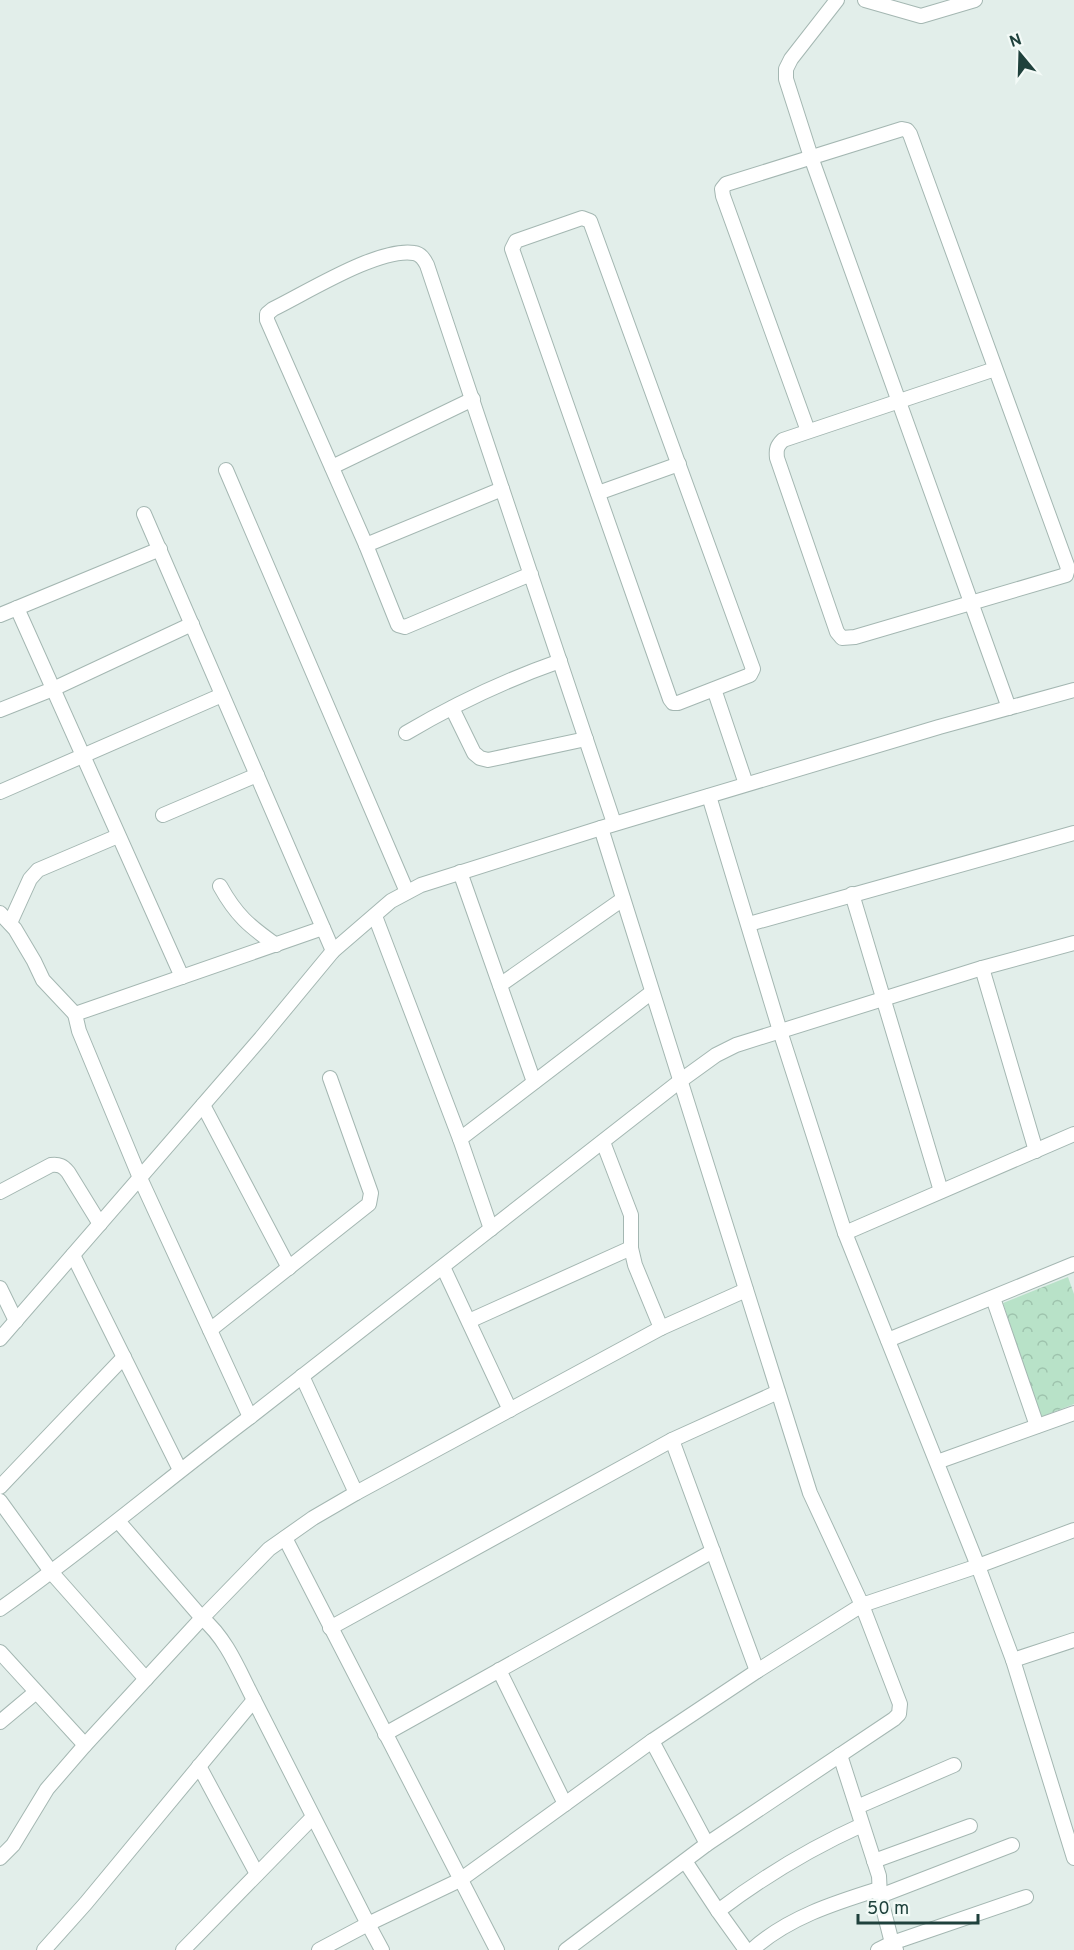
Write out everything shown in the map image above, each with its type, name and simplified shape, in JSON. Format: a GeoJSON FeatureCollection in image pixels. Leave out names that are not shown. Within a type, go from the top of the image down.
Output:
{"type":"FeatureCollection","features":[{"type":"Feature","properties":{"kind":"street"},"geometry":{"type":"LineString","coordinates":[[837,0],[791,59],[786,69],[786,79],[811,157],[1010,708]]}},
{"type":"Feature","properties":{"kind":"street"},"geometry":{"type":"LineString","coordinates":[[865,0],[921,16],[975,0]]}},
{"type":"Feature","properties":{"kind":"street"},"geometry":{"type":"LineString","coordinates":[[808,431],[723,195],[722,189],[726,184],[902,129],[907,130],[910,134],[1068,568],[1066,575],[855,638],[842,638],[837,632],[777,458],[776,449],[783,440],[995,369]]}},
{"type":"Feature","properties":{"kind":"street"},"geometry":{"type":"LineString","coordinates":[[582,218],[590,221],[753,669],[750,675],[678,703],[670,699],[598,493],[512,249],[516,241],[582,218]]}},
{"type":"Feature","properties":{"kind":"street"},"geometry":{"type":"LineString","coordinates":[[531,574],[405,627],[398,625],[366,545],[267,320],[267,314],[375,258],[414,252],[421,255],[427,265],[531,574],[586,739],[608,825],[623,899],[810,1493],[862,1605],[900,1704],[900,1709],[894,1719],[707,1844],[566,1950]]}},
{"type":"Feature","properties":{"kind":"street"},"geometry":{"type":"LineString","coordinates":[[332,467],[472,399]]}},
{"type":"Feature","properties":{"kind":"street"},"geometry":{"type":"LineString","coordinates":[[598,493],[679,464]]}},
{"type":"Feature","properties":{"kind":"street"},"geometry":{"type":"LineString","coordinates":[[226,470],[407,892]]}},
{"type":"Feature","properties":{"kind":"street"},"geometry":{"type":"LineString","coordinates":[[366,545],[502,489]]}},
{"type":"Feature","properties":{"kind":"street"},"geometry":{"type":"LineString","coordinates":[[144,514],[333,951]]}},
{"type":"Feature","properties":{"kind":"street"},"geometry":{"type":"LineString","coordinates":[[0,615],[160,549]]}},
{"type":"Feature","properties":{"kind":"street"},"geometry":{"type":"LineString","coordinates":[[16,608],[182,977]]}},
{"type":"Feature","properties":{"kind":"street"},"geometry":{"type":"LineString","coordinates":[[0,710],[53,689],[192,624]]}},
{"type":"Feature","properties":{"kind":"street"},"geometry":{"type":"LineString","coordinates":[[406,733],[499,684],[560,661]]}},
{"type":"Feature","properties":{"kind":"street"},"geometry":{"type":"LineString","coordinates":[[714,689],[746,784]]}},
{"type":"Feature","properties":{"kind":"street"},"geometry":{"type":"LineString","coordinates":[[0,1339],[333,951],[391,901],[421,885],[608,825],[939,727],[1074,690]]}},
{"type":"Feature","properties":{"kind":"street"},"geometry":{"type":"LineString","coordinates":[[0,792],[222,695]]}},
{"type":"Feature","properties":{"kind":"street"},"geometry":{"type":"LineString","coordinates":[[452,708],[474,753],[480,758],[488,759],[586,739]]}},
{"type":"Feature","properties":{"kind":"street"},"geometry":{"type":"LineString","coordinates":[[163,815],[257,775]]}},
{"type":"Feature","properties":{"kind":"street"},"geometry":{"type":"LineString","coordinates":[[709,796],[780,1031],[845,1233],[978,1566],[1013,1660],[1074,1858]]}},
{"type":"Feature","properties":{"kind":"street"},"geometry":{"type":"LineString","coordinates":[[749,924],[1074,833]]}},
{"type":"Feature","properties":{"kind":"street"},"geometry":{"type":"LineString","coordinates":[[118,836],[38,870],[5,918],[34,961],[43,980],[75,1014],[79,1031],[140,1178],[250,1418]]}},
{"type":"Feature","properties":{"kind":"street"},"geometry":{"type":"LineString","coordinates":[[460,872],[534,1082]]}},
{"type":"Feature","properties":{"kind":"street"},"geometry":{"type":"LineString","coordinates":[[220,886],[236,913],[276,945]]}},
{"type":"Feature","properties":{"kind":"street"},"geometry":{"type":"LineString","coordinates":[[852,894],[941,1191]]}},
{"type":"Feature","properties":{"kind":"street"},"geometry":{"type":"LineString","coordinates":[[500,985],[623,899]]}},
{"type":"Feature","properties":{"kind":"street"},"geometry":{"type":"LineString","coordinates":[[375,916],[460,1139],[491,1229]]}},
{"type":"Feature","properties":{"kind":"street"},"geometry":{"type":"LineString","coordinates":[[75,1014],[323,928]]}},
{"type":"Feature","properties":{"kind":"street"},"geometry":{"type":"LineString","coordinates":[[0,1609],[52,1573],[180,1470],[250,1418],[680,1081],[728,1048],[982,968],[1074,943]]}},
{"type":"Feature","properties":{"kind":"street"},"geometry":{"type":"LineString","coordinates":[[982,968],[1036,1150]]}},
{"type":"Feature","properties":{"kind":"street"},"geometry":{"type":"LineString","coordinates":[[460,1139],[652,992]]}},
{"type":"Feature","properties":{"kind":"street"},"geometry":{"type":"LineString","coordinates":[[210,1330],[369,1204],[371,1193],[330,1078]]}},
{"type":"Feature","properties":{"kind":"street"},"geometry":{"type":"LineString","coordinates":[[203,1105],[289,1268]]}},
{"type":"Feature","properties":{"kind":"street"},"geometry":{"type":"LineString","coordinates":[[845,1233],[1074,1134]]}},
{"type":"Feature","properties":{"kind":"street"},"geometry":{"type":"LineString","coordinates":[[603,1142],[631,1215],[631,1248],[635,1265],[661,1328]]}},
{"type":"Feature","properties":{"kind":"street"},"geometry":{"type":"LineString","coordinates":[[0,1192],[51,1165],[64,1167],[100,1224]]}},
{"type":"Feature","properties":{"kind":"street"},"geometry":{"type":"LineString","coordinates":[[469,1321],[631,1248]]}},
{"type":"Feature","properties":{"kind":"street"},"geometry":{"type":"LineString","coordinates":[[73,1254],[180,1470]]}},
{"type":"Feature","properties":{"kind":"street"},"geometry":{"type":"LineString","coordinates":[[888,1340],[1074,1265]]}},
{"type":"Feature","properties":{"kind":"street"},"geometry":{"type":"LineString","coordinates":[[443,1267],[510,1410]]}},
{"type":"Feature","properties":{"kind":"street"},"geometry":{"type":"LineString","coordinates":[[0,1288],[16,1320]]}},
{"type":"Feature","properties":{"kind":"street"},"geometry":{"type":"LineString","coordinates":[[0,1858],[13,1845],[47,1789],[85,1744],[269,1549],[313,1518],[356,1493],[661,1328],[746,1290]]}},
{"type":"Feature","properties":{"kind":"street"},"geometry":{"type":"LineString","coordinates":[[993,1298],[1037,1426]]}},
{"type":"Feature","properties":{"kind":"street"},"geometry":{"type":"LineString","coordinates":[[0,1487],[124,1357]]}},
{"type":"Feature","properties":{"kind":"street"},"geometry":{"type":"LineString","coordinates":[[303,1376],[356,1493]]}},
{"type":"Feature","properties":{"kind":"street"},"geometry":{"type":"LineString","coordinates":[[330,1628],[672,1440],[778,1392]]}},
{"type":"Feature","properties":{"kind":"street"},"geometry":{"type":"LineString","coordinates":[[937,1462],[1074,1413]]}},
{"type":"Feature","properties":{"kind":"street"},"geometry":{"type":"LineString","coordinates":[[672,1440],[757,1671]]}},
{"type":"Feature","properties":{"kind":"street"},"geometry":{"type":"LineString","coordinates":[[0,1502],[52,1573],[146,1678]]}},
{"type":"Feature","properties":{"kind":"street"},"geometry":{"type":"LineString","coordinates":[[118,1521],[224,1642],[382,1950]]}},
{"type":"Feature","properties":{"kind":"street"},"geometry":{"type":"LineString","coordinates":[[319,1950],[460,1880],[652,1741],[862,1605],[978,1566],[1074,1530]]}},
{"type":"Feature","properties":{"kind":"street"},"geometry":{"type":"LineString","coordinates":[[285,1538],[497,1950]]}},
{"type":"Feature","properties":{"kind":"street"},"geometry":{"type":"LineString","coordinates":[[384,1734],[713,1551]]}},
{"type":"Feature","properties":{"kind":"street"},"geometry":{"type":"LineString","coordinates":[[1013,1660],[1074,1640]]}},
{"type":"Feature","properties":{"kind":"street"},"geometry":{"type":"LineString","coordinates":[[0,1652],[85,1744]]}},
{"type":"Feature","properties":{"kind":"street"},"geometry":{"type":"LineString","coordinates":[[499,1670],[565,1804]]}},
{"type":"Feature","properties":{"kind":"street"},"geometry":{"type":"LineString","coordinates":[[0,1722],[36,1692]]}},
{"type":"Feature","properties":{"kind":"street"},"geometry":{"type":"LineString","coordinates":[[44,1950],[86,1903],[254,1700]]}},
{"type":"Feature","properties":{"kind":"street"},"geometry":{"type":"LineString","coordinates":[[652,1741],[707,1844]]}},
{"type":"Feature","properties":{"kind":"street"},"geometry":{"type":"LineString","coordinates":[[840,1755],[874,1860],[880,1882],[879,1892],[894,1946]]}},
{"type":"Feature","properties":{"kind":"street"},"geometry":{"type":"LineString","coordinates":[[857,1807],[954,1765]]}},
{"type":"Feature","properties":{"kind":"street"},"geometry":{"type":"LineString","coordinates":[[199,1766],[257,1874]]}},
{"type":"Feature","properties":{"kind":"street"},"geometry":{"type":"LineString","coordinates":[[183,1950],[313,1817]]}},
{"type":"Feature","properties":{"kind":"street"},"geometry":{"type":"LineString","coordinates":[[718,1911],[754,1884],[804,1854],[862,1825]]}},
{"type":"Feature","properties":{"kind":"street"},"geometry":{"type":"LineString","coordinates":[[874,1860],[970,1826]]}},
{"type":"Feature","properties":{"kind":"street"},"geometry":{"type":"LineString","coordinates":[[752,1950],[777,1930],[795,1920],[1012,1845]]}},
{"type":"Feature","properties":{"kind":"street"},"geometry":{"type":"LineString","coordinates":[[685,1861],[746,1950]]}},
{"type":"Feature","properties":{"kind":"street"},"geometry":{"type":"LineString","coordinates":[[878,1950],[1026,1897]]}},
{"type":"Feature","properties":{"kind":"green space"},"geometry":{"type":"Polygon","coordinates":[[[1068,1277],[1074,1294],[1074,1404],[1041,1417],[1003,1303],[1068,1277]]]}}]}
